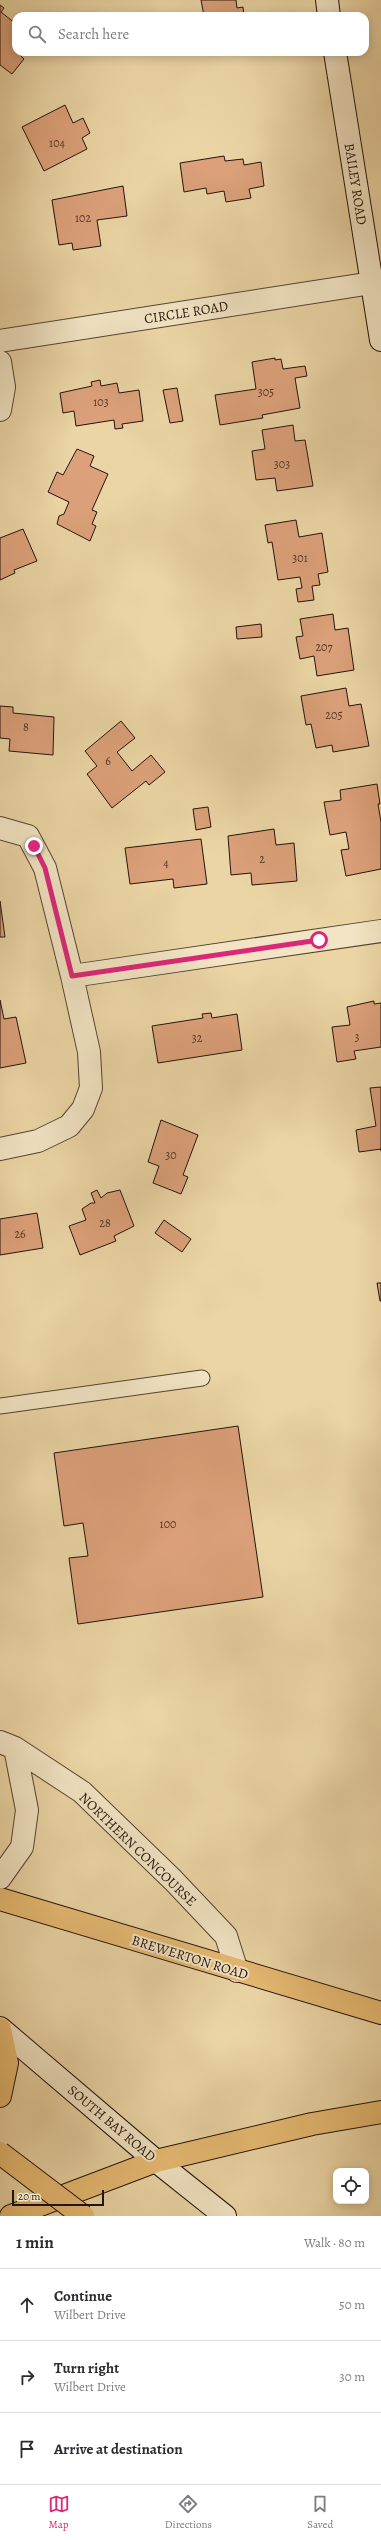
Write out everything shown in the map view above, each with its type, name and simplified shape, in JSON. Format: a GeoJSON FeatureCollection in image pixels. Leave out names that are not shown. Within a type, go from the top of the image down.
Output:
{"type":"FeatureCollection","features":[{"type":"Feature","properties":{"kind":"main road","name":"BREWERTON ROAD"},"geometry":{"type":"LineString","coordinates":[[0,1899],[381,2013]]}},
{"type":"Feature","properties":{"kind":"main road"},"geometry":{"type":"LineString","coordinates":[[0,2028],[7,2063],[0,2096]]}},
{"type":"Feature","properties":{"kind":"main road"},"geometry":{"type":"LineString","coordinates":[[11,2216],[156,2161],[312,2124],[381,2112]]}},
{"type":"Feature","properties":{"kind":"main road"},"geometry":{"type":"LineString","coordinates":[[0,2153],[83,2216]]}},
{"type":"Feature","properties":{"kind":"street"},"geometry":{"type":"LineString","coordinates":[[327,0],[329,12]]}},
{"type":"Feature","properties":{"kind":"street","name":"BAILEY ROAD"},"geometry":{"type":"LineString","coordinates":[[336,56],[381,340]]}},
{"type":"Feature","properties":{"kind":"street","name":"CIRCLE ROAD"},"geometry":{"type":"LineString","coordinates":[[0,341],[372,283]]}},
{"type":"Feature","properties":{"kind":"street"},"geometry":{"type":"LineString","coordinates":[[0,362],[4,387],[0,410]]}},
{"type":"Feature","properties":{"kind":"street"},"geometry":{"type":"LineString","coordinates":[[0,828],[28,836],[45,868],[89,1052],[91,1088],[83,1109],[69,1126],[38,1141],[0,1149]]}},
{"type":"Feature","properties":{"kind":"street"},"geometry":{"type":"LineString","coordinates":[[72,976],[381,931]]}},
{"type":"Feature","properties":{"kind":"street","name":"NORTHERN CONCOURSE"},"geometry":{"type":"LineString","coordinates":[[0,1878],[22,1847],[27,1810],[7,1745]]}},
{"type":"Feature","properties":{"kind":"street","name":"NORTHERN CONCOURSE"},"geometry":{"type":"LineString","coordinates":[[7,1745],[82,1792],[173,1880],[226,1936],[237,1971]]}},
{"type":"Feature","properties":{"kind":"street","name":"SOUTH BAY ROAD"},"geometry":{"type":"LineString","coordinates":[[0,2028],[156,2161],[225,2216]]}},
{"type":"Feature","properties":{"kind":"lane"},"geometry":{"type":"LineString","coordinates":[[0,1406],[202,1378]]}},
{"type":"Feature","properties":{"kind":"building"},"geometry":{"type":"Polygon","coordinates":[[[201,0],[236,0],[237,8],[243,7],[244,12],[203,12],[201,0]]]}},
{"type":"Feature","properties":{"kind":"building"},"geometry":{"type":"Polygon","coordinates":[[[0,5],[4,8],[1,12],[12,21],[12,56],[21,56],[24,59],[12,74],[0,65],[0,5]]]}},
{"type":"Feature","properties":{"kind":"building"},"geometry":{"type":"Polygon","coordinates":[[[65,105],[73,123],[83,118],[90,133],[82,138],[87,149],[44,171],[22,127],[65,105]]]}},
{"type":"Feature","properties":{"kind":"building"},"geometry":{"type":"Polygon","coordinates":[[[224,156],[225,161],[243,159],[244,165],[261,162],[264,186],[249,189],[251,198],[226,202],[224,191],[207,194],[206,188],[184,192],[180,163],[224,156]]]}},
{"type":"Feature","properties":{"kind":"building"},"geometry":{"type":"Polygon","coordinates":[[[123,186],[127,216],[97,220],[101,246],[73,250],[72,243],[59,245],[52,200],[123,186]]]}},
{"type":"Feature","properties":{"kind":"building"},"geometry":{"type":"Polygon","coordinates":[[[275,358],[275,360],[281,359],[283,369],[305,366],[307,376],[295,378],[300,408],[262,415],[263,418],[220,425],[215,395],[256,389],[252,362],[275,358]]]}},
{"type":"Feature","properties":{"kind":"building"},"geometry":{"type":"Polygon","coordinates":[[[100,380],[101,386],[117,383],[119,393],[139,390],[143,421],[122,424],[123,428],[115,429],[114,420],[76,426],[74,411],[63,413],[60,393],[92,386],[91,382],[100,380]]]}},
{"type":"Feature","properties":{"kind":"building"},"geometry":{"type":"Polygon","coordinates":[[[177,388],[183,421],[170,423],[163,390],[177,388]]]}},
{"type":"Feature","properties":{"kind":"building"},"geometry":{"type":"Polygon","coordinates":[[[293,425],[295,441],[305,440],[313,486],[277,491],[275,478],[256,480],[252,451],[265,449],[262,430],[293,425]]]}},
{"type":"Feature","properties":{"kind":"building"},"geometry":{"type":"Polygon","coordinates":[[[77,449],[94,456],[90,466],[108,474],[92,510],[97,512],[92,524],[96,526],[90,541],[57,524],[59,516],[64,514],[69,502],[48,492],[57,472],[63,475],[77,449]]]}},
{"type":"Feature","properties":{"kind":"building"},"geometry":{"type":"Polygon","coordinates":[[[296,520],[299,537],[322,533],[328,572],[318,574],[320,585],[312,586],[314,600],[298,602],[296,589],[302,588],[300,577],[278,580],[272,542],[268,543],[265,525],[296,520]]]}},
{"type":"Feature","properties":{"kind":"building"},"geometry":{"type":"Polygon","coordinates":[[[23,529],[37,561],[14,570],[15,573],[0,580],[0,538],[23,529]]]}},
{"type":"Feature","properties":{"kind":"building"},"geometry":{"type":"Polygon","coordinates":[[[333,614],[335,630],[348,628],[354,670],[317,676],[314,656],[300,659],[296,637],[303,636],[300,619],[333,614]]]}},
{"type":"Feature","properties":{"kind":"building"},"geometry":{"type":"Polygon","coordinates":[[[261,624],[262,637],[237,639],[236,627],[261,624]]]}},
{"type":"Feature","properties":{"kind":"building"},"geometry":{"type":"Polygon","coordinates":[[[346,688],[349,706],[361,704],[369,746],[333,752],[332,745],[316,748],[311,724],[306,725],[301,696],[346,688]]]}},
{"type":"Feature","properties":{"kind":"building"},"geometry":{"type":"Polygon","coordinates":[[[0,706],[13,707],[13,713],[54,717],[53,755],[9,751],[10,739],[0,738],[0,706]]]}},
{"type":"Feature","properties":{"kind":"building"},"geometry":{"type":"Polygon","coordinates":[[[121,721],[135,738],[117,752],[132,771],[151,755],[165,772],[149,785],[146,781],[112,808],[87,774],[97,766],[85,751],[121,721]]]}},
{"type":"Feature","properties":{"kind":"building"},"geometry":{"type":"Polygon","coordinates":[[[377,784],[381,822],[381,869],[346,876],[341,850],[349,849],[346,832],[330,835],[324,802],[341,800],[340,790],[377,784]]]}},
{"type":"Feature","properties":{"kind":"building"},"geometry":{"type":"Polygon","coordinates":[[[208,807],[211,827],[196,830],[193,809],[208,807]]]}},
{"type":"Feature","properties":{"kind":"building"},"geometry":{"type":"Polygon","coordinates":[[[274,829],[276,845],[294,843],[297,881],[252,885],[251,873],[231,875],[228,836],[274,829]]]}},
{"type":"Feature","properties":{"kind":"building"},"geometry":{"type":"Polygon","coordinates":[[[201,839],[207,884],[174,888],[173,879],[130,884],[125,848],[201,839]]]}},
{"type":"Feature","properties":{"kind":"building"},"geometry":{"type":"Polygon","coordinates":[[[0,901],[5,937],[0,937],[0,901]]]}},
{"type":"Feature","properties":{"kind":"building"},"geometry":{"type":"Polygon","coordinates":[[[0,1000],[4,1019],[16,1017],[26,1063],[0,1068],[0,1000]]]}},
{"type":"Feature","properties":{"kind":"building"},"geometry":{"type":"Polygon","coordinates":[[[374,1001],[374,1004],[381,1003],[381,1047],[354,1051],[356,1059],[337,1062],[332,1027],[350,1025],[347,1007],[374,1001]]]}},
{"type":"Feature","properties":{"kind":"building"},"geometry":{"type":"Polygon","coordinates":[[[211,1013],[212,1018],[237,1014],[242,1050],[158,1063],[152,1026],[203,1018],[202,1014],[211,1013]]]}},
{"type":"Feature","properties":{"kind":"building"},"geometry":{"type":"Polygon","coordinates":[[[381,1087],[381,1149],[359,1152],[356,1130],[376,1126],[370,1088],[381,1087]]]}},
{"type":"Feature","properties":{"kind":"building"},"geometry":{"type":"Polygon","coordinates":[[[161,1120],[198,1135],[183,1175],[188,1177],[181,1194],[153,1183],[159,1166],[148,1162],[161,1120]]]}},
{"type":"Feature","properties":{"kind":"building"},"geometry":{"type":"Polygon","coordinates":[[[97,1190],[101,1198],[107,1193],[120,1190],[134,1226],[114,1236],[116,1241],[80,1255],[69,1226],[86,1220],[82,1209],[91,1203],[95,1203],[91,1193],[97,1190]]]}},
{"type":"Feature","properties":{"kind":"building"},"geometry":{"type":"Polygon","coordinates":[[[37,1213],[43,1248],[0,1255],[0,1219],[37,1213]]]}},
{"type":"Feature","properties":{"kind":"building"},"geometry":{"type":"Polygon","coordinates":[[[164,1220],[191,1239],[182,1252],[155,1233],[164,1220]]]}},
{"type":"Feature","properties":{"kind":"building"},"geometry":{"type":"Polygon","coordinates":[[[377,1283],[381,1283],[381,1301],[380,1301],[377,1283]]]}},
{"type":"Feature","properties":{"kind":"building"},"geometry":{"type":"Polygon","coordinates":[[[238,1426],[263,1597],[78,1624],[69,1558],[88,1556],[83,1523],[64,1526],[54,1453],[238,1426]]]}},
{"type":"Feature","properties":{"kind":"route"},"geometry":{"type":"LineString","coordinates":[[34,846],[45,868],[72,976],[319,940]]}}]}
